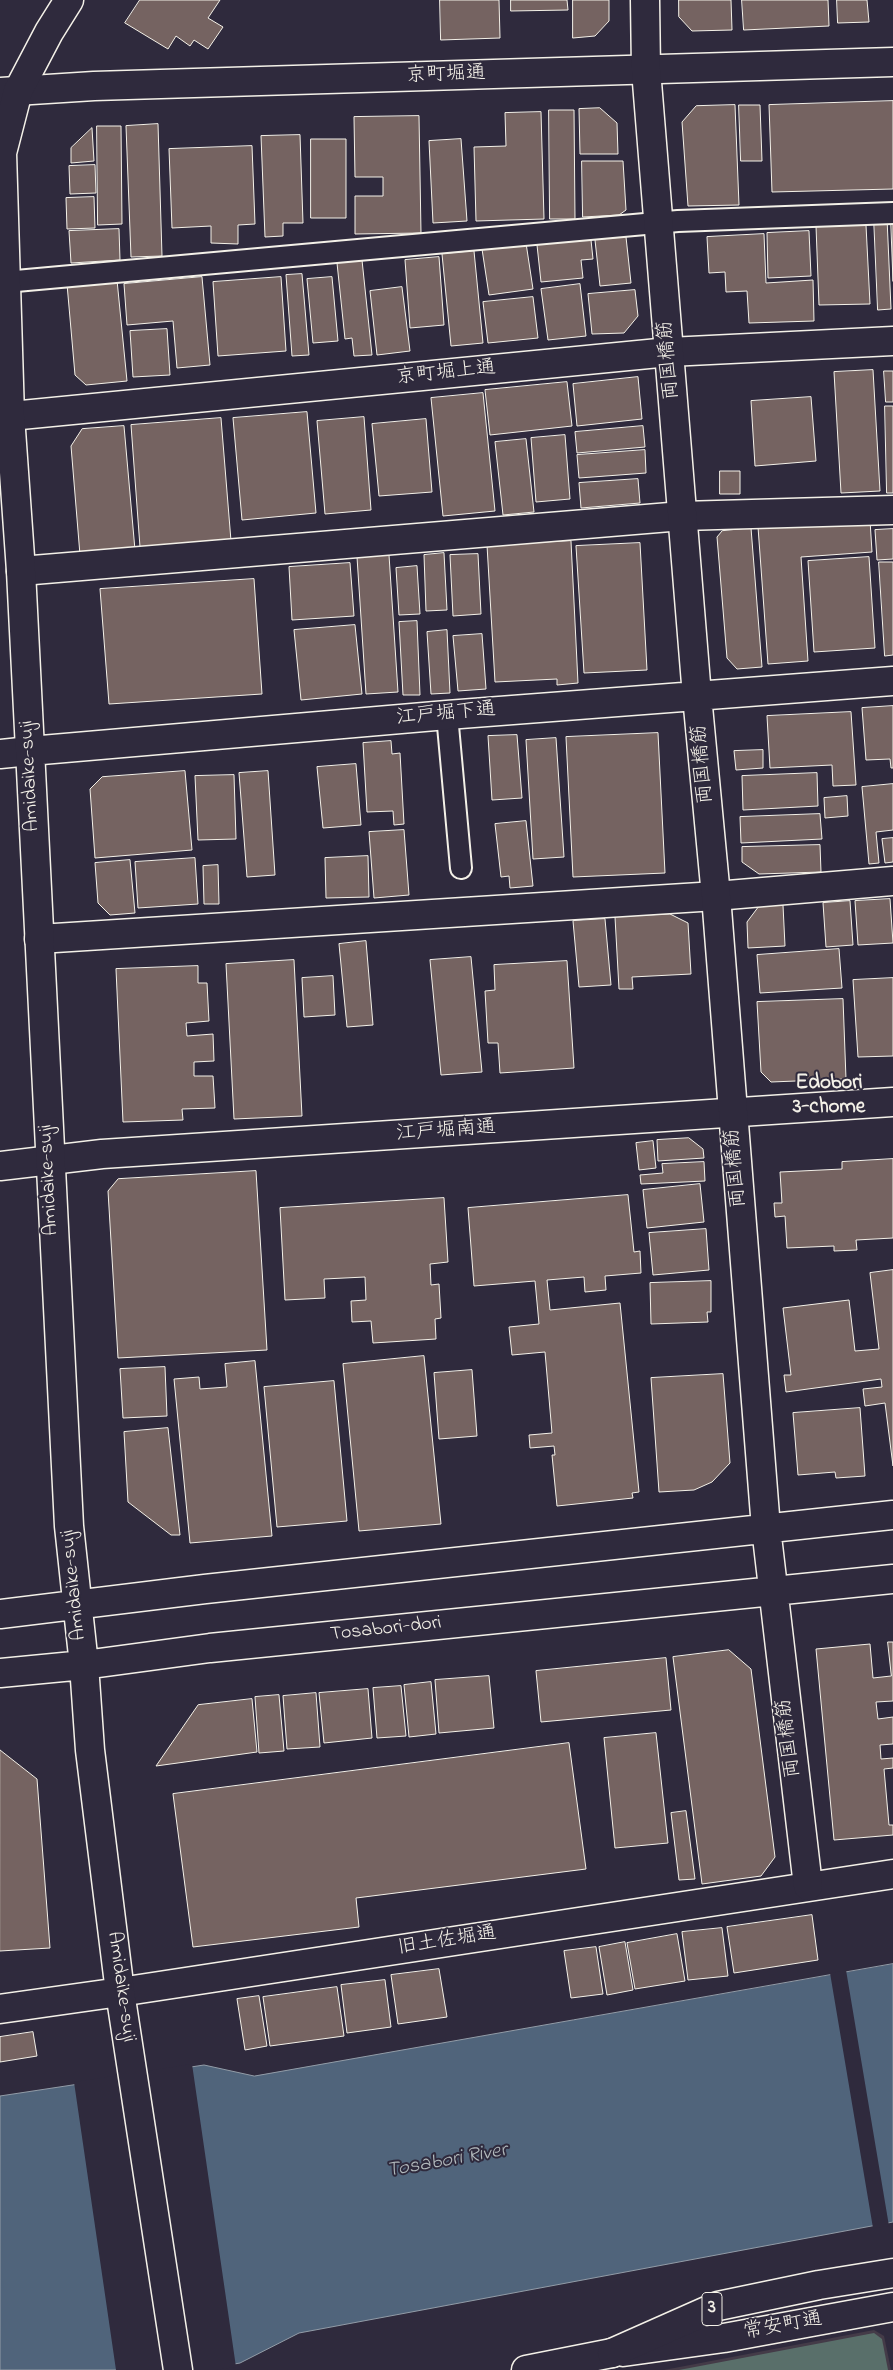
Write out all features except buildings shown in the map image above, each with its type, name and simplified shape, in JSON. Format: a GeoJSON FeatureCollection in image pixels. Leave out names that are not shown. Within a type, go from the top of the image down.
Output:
{"type":"FeatureCollection","features":[{"type":"Feature","properties":{"kind":"main road","name":"Amidaike-suji"},"geometry":{"type":"LineString","coordinates":[[69,0],[9,91],[2,153],[5,416],[21,570],[68,1516],[84,1665],[90,1750],[120,1992],[178,2370]]}},
{"type":"Feature","properties":{"kind":"main road","name":"両国橋筋"},"geometry":{"type":"LineString","coordinates":[[645,0],[646,70],[658,223],[697,696],[716,896],[766,1528],[808,1886]]}},
{"type":"Feature","properties":{"kind":"main road","name":"京町堀通"},"geometry":{"type":"LineString","coordinates":[[9,91],[94,86],[893,62]]}},
{"type":"Feature","properties":{"kind":"main road","name":"京町堀上通"},"geometry":{"type":"LineString","coordinates":[[5,416],[669,352],[893,341]]}},
{"type":"Feature","properties":{"kind":"main road"},"geometry":{"type":"LineString","coordinates":[[21,570],[682,516],[893,510]]}},
{"type":"Feature","properties":{"kind":"main road","name":"江戸堀下通"},"geometry":{"type":"LineString","coordinates":[[0,754],[447,715],[893,681]]}},
{"type":"Feature","properties":{"kind":"main road"},"geometry":{"type":"LineString","coordinates":[[39,939],[716,896],[893,881]]}},
{"type":"Feature","properties":{"kind":"main road","name":"江戸堀南通"},"geometry":{"type":"LineString","coordinates":[[0,1166],[102,1154],[893,1102]]}},
{"type":"Feature","properties":{"kind":"main road"},"geometry":{"type":"LineString","coordinates":[[0,1614],[893,1515]]}},
{"type":"Feature","properties":{"kind":"main road","name":"Tosabori-dori"},"geometry":{"type":"LineString","coordinates":[[0,1673],[84,1665],[210,1648],[893,1579]]}},
{"type":"Feature","properties":{"kind":"main road","name":"旧土佐堀通"},"geometry":{"type":"LineString","coordinates":[[0,2009],[893,1874]]}},
{"type":"Feature","properties":{"kind":"main road","name":"3"},"geometry":{"type":"LineString","coordinates":[[612,2354],[718,2306],[819,2285],[893,2273]]}},
{"type":"Feature","properties":{"kind":"main road","name":"常安町通"},"geometry":{"type":"LineString","coordinates":[[526,2370],[612,2354],[724,2338],[893,2307]]}},
{"type":"Feature","properties":{"kind":"lane"},"geometry":{"type":"LineString","coordinates":[[3,267],[658,223],[893,213]]}},
{"type":"Feature","properties":{"kind":"lane"},"geometry":{"type":"LineString","coordinates":[[447,715],[461,868]]}},
{"type":"Feature","properties":{"kind":"shaded area"},"geometry":{"type":"Polygon","coordinates":[[[874,2330],[884,2336],[891,2370],[664,2370],[874,2330]]]}},
{"type":"Feature","properties":{"kind":"green space"},"geometry":{"type":"Polygon","coordinates":[[[874,2333],[882,2339],[888,2370],[679,2370],[874,2333]]]}},
{"type":"Feature","properties":{"kind":"water","name":"Tosabori River"},"geometry":{"type":"Polygon","coordinates":[[[893,1964],[893,2222],[299,2333],[240,2363],[200,2370],[0,2370],[0,2096],[204,2065],[254,2076],[893,1964]]]}},
{"type":"Feature","properties":{"kind":"pier"},"geometry":{"type":"Polygon","coordinates":[[[846,1970],[889,2226],[873,2228],[830,1973],[846,1970]]]}},
{"type":"Feature","properties":{"kind":"pier"},"geometry":{"type":"Polygon","coordinates":[[[192,2064],[236,2367],[216,2370],[116,2370],[74,2082],[192,2064]]]}},
{"type":"Feature","properties":{"kind":"district","name":"Edobori 3-chome"},"geometry":{"type":"Point","coordinates":[829,1097]}}]}
